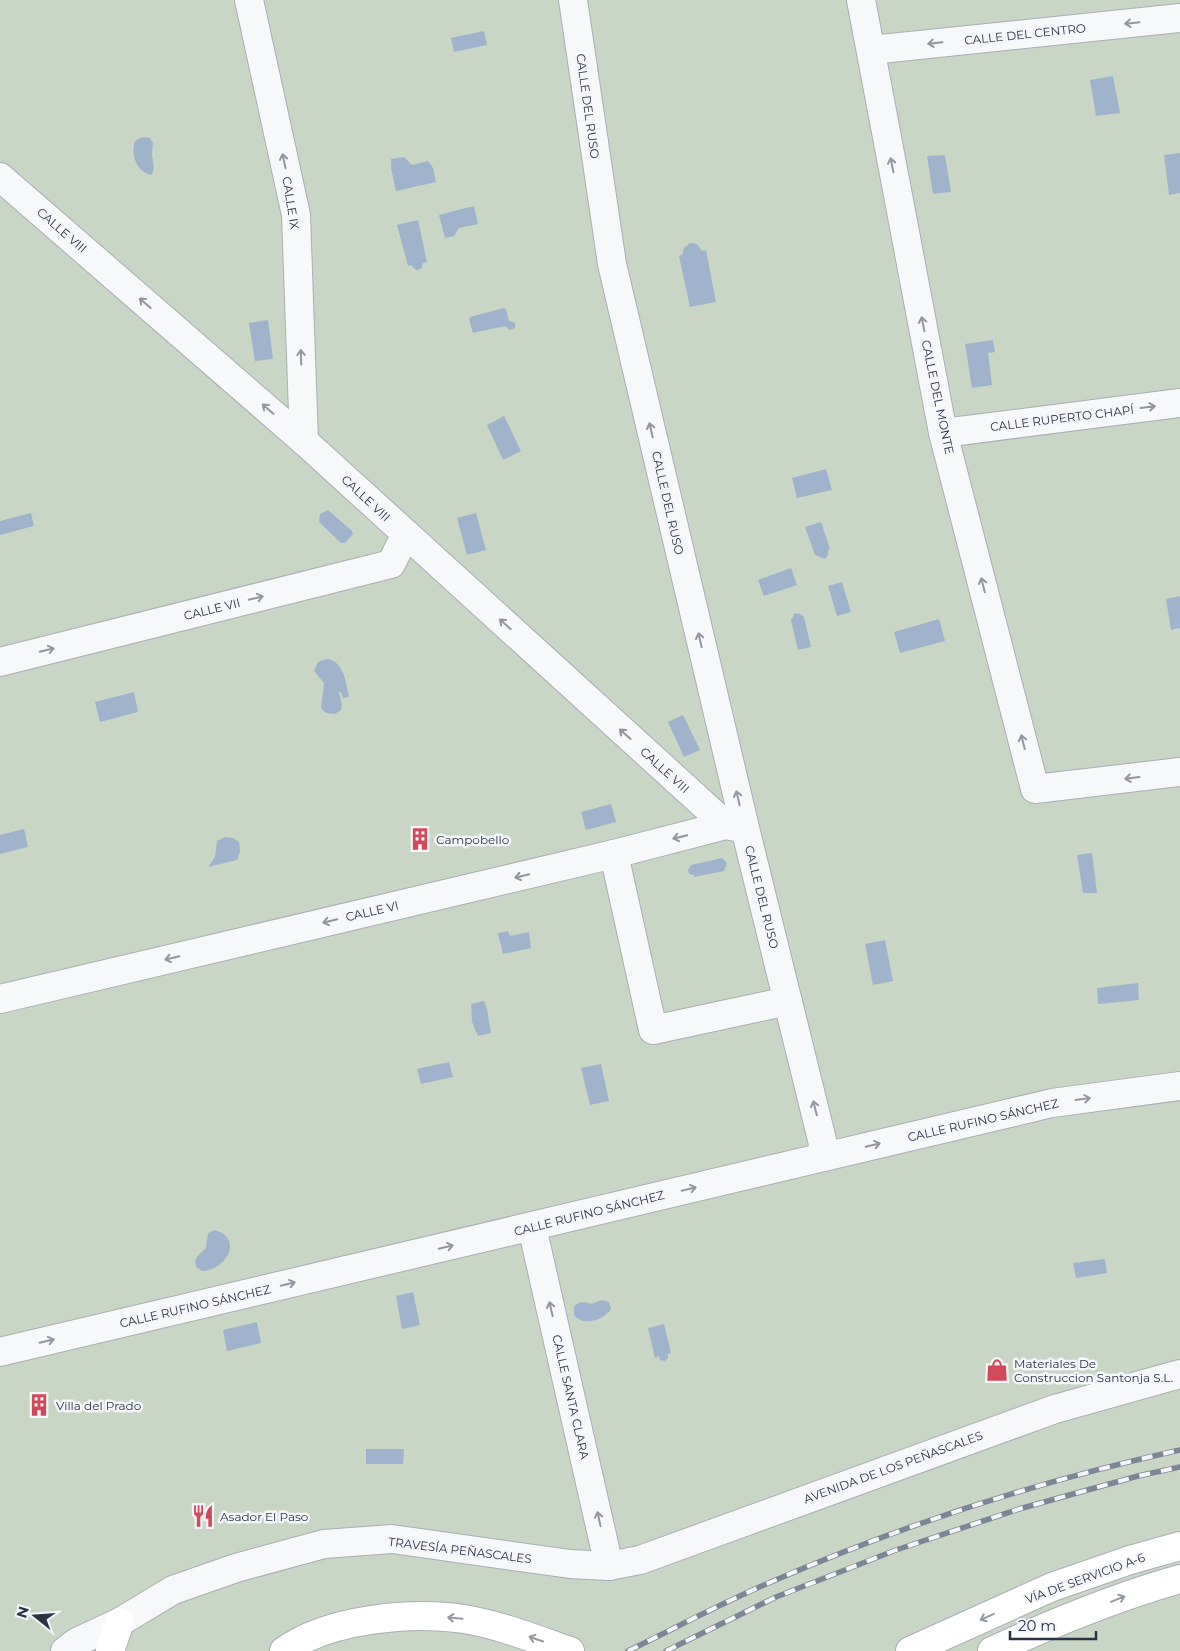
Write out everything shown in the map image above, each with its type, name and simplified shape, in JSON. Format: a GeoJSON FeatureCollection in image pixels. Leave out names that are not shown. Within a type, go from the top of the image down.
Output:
{"type":"FeatureCollection","features":[{"type":"Feature","properties":{"kind":"street","name":"CALLE IX"},"geometry":{"type":"LineString","coordinates":[[249,0],[296,215],[304,440]]}},
{"type":"Feature","properties":{"kind":"street","name":"CALLE DEL RUSO"},"geometry":{"type":"LineString","coordinates":[[573,0],[612,264],[735,827],[788,1000],[826,1156]]}},
{"type":"Feature","properties":{"kind":"street","name":"CALLE DEL MONTE"},"geometry":{"type":"LineString","coordinates":[[861,0],[944,433],[1035,789],[1180,772]]}},
{"type":"Feature","properties":{"kind":"street","name":"CALLE DEL CENTRO"},"geometry":{"type":"LineString","coordinates":[[871,50],[1180,18]]}},
{"type":"Feature","properties":{"kind":"street","name":"CALLE VIII"},"geometry":{"type":"LineString","coordinates":[[0,177],[304,440],[406,534],[735,827]]}},
{"type":"Feature","properties":{"kind":"street","name":"CALLE RUPERTO CHAPÍ"},"geometry":{"type":"LineString","coordinates":[[944,433],[1180,403]]}},
{"type":"Feature","properties":{"kind":"street","name":"CALLE VII"},"geometry":{"type":"LineString","coordinates":[[0,662],[391,564],[406,534]]}},
{"type":"Feature","properties":{"kind":"street","name":"CALLE VI"},"geometry":{"type":"LineString","coordinates":[[0,999],[735,827]]}},
{"type":"Feature","properties":{"kind":"street"},"geometry":{"type":"LineString","coordinates":[[614,854],[653,1030],[788,1000]]}},
{"type":"Feature","properties":{"kind":"street","name":"CALLE RUFINO SÁNCHEZ"},"geometry":{"type":"LineString","coordinates":[[0,1352],[1052,1103],[1180,1086]]}},
{"type":"Feature","properties":{"kind":"street","name":"CALLE SANTA CLARA"},"geometry":{"type":"LineString","coordinates":[[532,1227],[609,1566]]}},
{"type":"Feature","properties":{"kind":"street","name":"AVENIDA DE LOS PEÑASCALES"},"geometry":{"type":"LineString","coordinates":[[609,1566],[649,1556],[1055,1409],[1180,1374]]}},
{"type":"Feature","properties":{"kind":"street","name":"TRAVESÍA PEÑASCALES"},"geometry":{"type":"LineString","coordinates":[[65,1651],[77,1642],[120,1622],[173,1590],[236,1568],[324,1544],[392,1539],[570,1564],[609,1566]]}},
{"type":"Feature","properties":{"kind":"street","name":"VÍA DE SERVICIO A-6"},"geometry":{"type":"LineString","coordinates":[[910,1651],[1052,1587],[1130,1560],[1180,1546]]}},
{"type":"Feature","properties":{"kind":"street"},"geometry":{"type":"LineString","coordinates":[[992,1651],[1022,1637],[1140,1590],[1180,1579]]}},
{"type":"Feature","properties":{"kind":"street"},"geometry":{"type":"LineString","coordinates":[[284,1651],[297,1641],[337,1627],[368,1620],[427,1616],[465,1619],[503,1628],[570,1651]]}},
{"type":"Feature","properties":{"kind":"street"},"geometry":{"type":"LineString","coordinates":[[110,1651],[120,1622]]}},
{"type":"Feature","properties":{"kind":"street"},"geometry":{"type":"LineString","coordinates":[[120,1622],[128,1651]]}},
{"type":"Feature","properties":{"kind":"green space"},"geometry":{"type":"Polygon","coordinates":[[[0,0],[1180,0],[1180,1651],[0,1651],[0,0]]]}},
{"type":"Feature","properties":{"kind":"water"},"geometry":{"type":"Polygon","coordinates":[[[484,31],[487,45],[454,52],[451,38],[484,31]]]}},
{"type":"Feature","properties":{"kind":"water"},"geometry":{"type":"Polygon","coordinates":[[[1113,76],[1120,113],[1096,116],[1090,80],[1113,76]]]}},
{"type":"Feature","properties":{"kind":"water"},"geometry":{"type":"Polygon","coordinates":[[[142,137],[150,138],[153,143],[154,168],[152,175],[142,171],[134,157],[135,141],[142,137]]]}},
{"type":"Feature","properties":{"kind":"water"},"geometry":{"type":"Polygon","coordinates":[[[1180,153],[1180,193],[1169,195],[1164,155],[1180,153]]]}},
{"type":"Feature","properties":{"kind":"water"},"geometry":{"type":"Polygon","coordinates":[[[945,155],[951,192],[933,194],[927,156],[945,155]]]}},
{"type":"Feature","properties":{"kind":"water"},"geometry":{"type":"Polygon","coordinates":[[[404,157],[412,165],[428,161],[433,168],[436,182],[396,191],[391,159],[404,157]]]}},
{"type":"Feature","properties":{"kind":"water"},"geometry":{"type":"Polygon","coordinates":[[[474,206],[478,224],[459,228],[454,236],[445,238],[439,215],[474,206]]]}},
{"type":"Feature","properties":{"kind":"water"},"geometry":{"type":"Polygon","coordinates":[[[418,220],[427,262],[423,263],[421,269],[416,270],[411,265],[408,266],[397,225],[418,220]]]}},
{"type":"Feature","properties":{"kind":"water"},"geometry":{"type":"Polygon","coordinates":[[[690,243],[697,244],[702,251],[706,250],[716,302],[690,307],[679,256],[682,255],[684,248],[690,243]]]}},
{"type":"Feature","properties":{"kind":"water"},"geometry":{"type":"Polygon","coordinates":[[[506,309],[509,321],[515,323],[515,328],[510,330],[505,326],[473,333],[470,317],[506,309]]]}},
{"type":"Feature","properties":{"kind":"water"},"geometry":{"type":"Polygon","coordinates":[[[268,320],[273,359],[255,361],[249,323],[268,320]]]}},
{"type":"Feature","properties":{"kind":"water"},"geometry":{"type":"Polygon","coordinates":[[[993,340],[995,352],[988,353],[992,385],[972,388],[965,344],[993,340]]]}},
{"type":"Feature","properties":{"kind":"water"},"geometry":{"type":"Polygon","coordinates":[[[504,416],[521,451],[503,460],[487,425],[504,416]]]}},
{"type":"Feature","properties":{"kind":"water"},"geometry":{"type":"Polygon","coordinates":[[[826,469],[832,490],[797,498],[792,478],[826,469]]]}},
{"type":"Feature","properties":{"kind":"water"},"geometry":{"type":"Polygon","coordinates":[[[328,510],[352,531],[353,534],[345,543],[341,543],[319,522],[320,514],[328,510]]]}},
{"type":"Feature","properties":{"kind":"water"},"geometry":{"type":"Polygon","coordinates":[[[31,513],[34,526],[0,535],[0,521],[31,513]]]}},
{"type":"Feature","properties":{"kind":"water"},"geometry":{"type":"Polygon","coordinates":[[[476,513],[486,550],[467,555],[457,518],[476,513]]]}},
{"type":"Feature","properties":{"kind":"water"},"geometry":{"type":"Polygon","coordinates":[[[821,522],[830,549],[825,559],[815,555],[805,527],[821,522]]]}},
{"type":"Feature","properties":{"kind":"water"},"geometry":{"type":"Polygon","coordinates":[[[791,568],[797,585],[764,596],[758,580],[791,568]]]}},
{"type":"Feature","properties":{"kind":"water"},"geometry":{"type":"Polygon","coordinates":[[[842,582],[851,612],[837,616],[828,586],[842,582]]]}},
{"type":"Feature","properties":{"kind":"water"},"geometry":{"type":"Polygon","coordinates":[[[1180,596],[1180,628],[1171,630],[1166,599],[1180,596]]]}},
{"type":"Feature","properties":{"kind":"water"},"geometry":{"type":"Polygon","coordinates":[[[795,613],[804,617],[811,647],[798,650],[791,620],[795,613]]]}},
{"type":"Feature","properties":{"kind":"water"},"geometry":{"type":"Polygon","coordinates":[[[939,619],[945,641],[900,653],[894,632],[939,619]]]}},
{"type":"Feature","properties":{"kind":"water"},"geometry":{"type":"Polygon","coordinates":[[[327,659],[333,661],[341,668],[349,697],[343,698],[341,692],[339,692],[342,705],[341,710],[335,714],[326,713],[321,708],[324,683],[314,671],[318,662],[327,659]]]}},
{"type":"Feature","properties":{"kind":"water"},"geometry":{"type":"Polygon","coordinates":[[[134,692],[138,712],[100,722],[95,702],[134,692]]]}},
{"type":"Feature","properties":{"kind":"water"},"geometry":{"type":"Polygon","coordinates":[[[683,715],[700,750],[684,757],[668,722],[683,715]]]}},
{"type":"Feature","properties":{"kind":"water"},"geometry":{"type":"Polygon","coordinates":[[[611,804],[616,822],[586,830],[581,812],[611,804]]]}},
{"type":"Feature","properties":{"kind":"water"},"geometry":{"type":"Polygon","coordinates":[[[24,829],[28,847],[0,854],[0,835],[24,829]]]}},
{"type":"Feature","properties":{"kind":"water"},"geometry":{"type":"Polygon","coordinates":[[[225,837],[233,838],[239,842],[240,851],[237,860],[208,867],[215,857],[217,841],[225,837]]]}},
{"type":"Feature","properties":{"kind":"water"},"geometry":{"type":"Polygon","coordinates":[[[1092,853],[1097,893],[1083,893],[1077,855],[1092,853]]]}},
{"type":"Feature","properties":{"kind":"water"},"geometry":{"type":"Polygon","coordinates":[[[722,858],[727,863],[724,871],[694,877],[694,875],[689,874],[688,870],[691,865],[722,858]]]}},
{"type":"Feature","properties":{"kind":"water"},"geometry":{"type":"Polygon","coordinates":[[[508,931],[510,936],[529,932],[531,948],[503,954],[498,933],[508,931]]]}},
{"type":"Feature","properties":{"kind":"water"},"geometry":{"type":"Polygon","coordinates":[[[885,940],[893,981],[873,985],[865,944],[885,940]]]}},
{"type":"Feature","properties":{"kind":"water"},"geometry":{"type":"Polygon","coordinates":[[[1138,983],[1139,1000],[1098,1004],[1097,988],[1138,983]]]}},
{"type":"Feature","properties":{"kind":"water"},"geometry":{"type":"Polygon","coordinates":[[[484,1001],[491,1033],[478,1036],[472,1022],[471,1004],[484,1001]]]}},
{"type":"Feature","properties":{"kind":"water"},"geometry":{"type":"Polygon","coordinates":[[[449,1062],[453,1077],[421,1084],[417,1069],[449,1062]]]}},
{"type":"Feature","properties":{"kind":"water"},"geometry":{"type":"Polygon","coordinates":[[[601,1064],[609,1101],[590,1105],[581,1068],[601,1064]]]}},
{"type":"Feature","properties":{"kind":"water"},"geometry":{"type":"Polygon","coordinates":[[[215,1230],[224,1234],[229,1240],[228,1254],[218,1266],[202,1271],[196,1267],[196,1258],[206,1248],[208,1233],[215,1230]]]}},
{"type":"Feature","properties":{"kind":"water"},"geometry":{"type":"Polygon","coordinates":[[[1105,1259],[1107,1273],[1076,1278],[1073,1263],[1105,1259]]]}},
{"type":"Feature","properties":{"kind":"water"},"geometry":{"type":"Polygon","coordinates":[[[413,1292],[420,1325],[402,1329],[396,1296],[413,1292]]]}},
{"type":"Feature","properties":{"kind":"water"},"geometry":{"type":"Polygon","coordinates":[[[602,1300],[609,1302],[611,1309],[599,1319],[583,1321],[574,1315],[574,1307],[578,1304],[584,1302],[591,1304],[602,1300]]]}},
{"type":"Feature","properties":{"kind":"water"},"geometry":{"type":"Polygon","coordinates":[[[257,1322],[261,1343],[227,1351],[223,1330],[257,1322]]]}},
{"type":"Feature","properties":{"kind":"water"},"geometry":{"type":"Polygon","coordinates":[[[664,1324],[671,1353],[668,1354],[668,1358],[665,1361],[660,1360],[659,1356],[655,1358],[648,1328],[664,1324]]]}},
{"type":"Feature","properties":{"kind":"water"},"geometry":{"type":"Polygon","coordinates":[[[366,1449],[404,1449],[403,1464],[366,1464],[366,1449]]]}},
{"type":"Feature","properties":{"kind":"railway"},"geometry":{"type":"LineString","coordinates":[[628,1651],[753,1590],[820,1561],[921,1523],[1024,1490],[1180,1450]]}},
{"type":"Feature","properties":{"kind":"railway"},"geometry":{"type":"LineString","coordinates":[[666,1651],[776,1597],[896,1550],[1019,1509],[1138,1476],[1180,1467]]}},
{"type":"Feature","properties":{"kind":"place","name":"Campobello"},"geometry":{"type":"Point","coordinates":[420,839]}},
{"type":"Feature","properties":{"kind":"place","name":"Materiales De Construccion Santonja S.L."},"geometry":{"type":"Point","coordinates":[997,1370]}},
{"type":"Feature","properties":{"kind":"place","name":"Villa del Prado"},"geometry":{"type":"Point","coordinates":[39,1405]}},
{"type":"Feature","properties":{"kind":"place","name":"Asador El Paso"},"geometry":{"type":"Point","coordinates":[203,1516]}}]}
